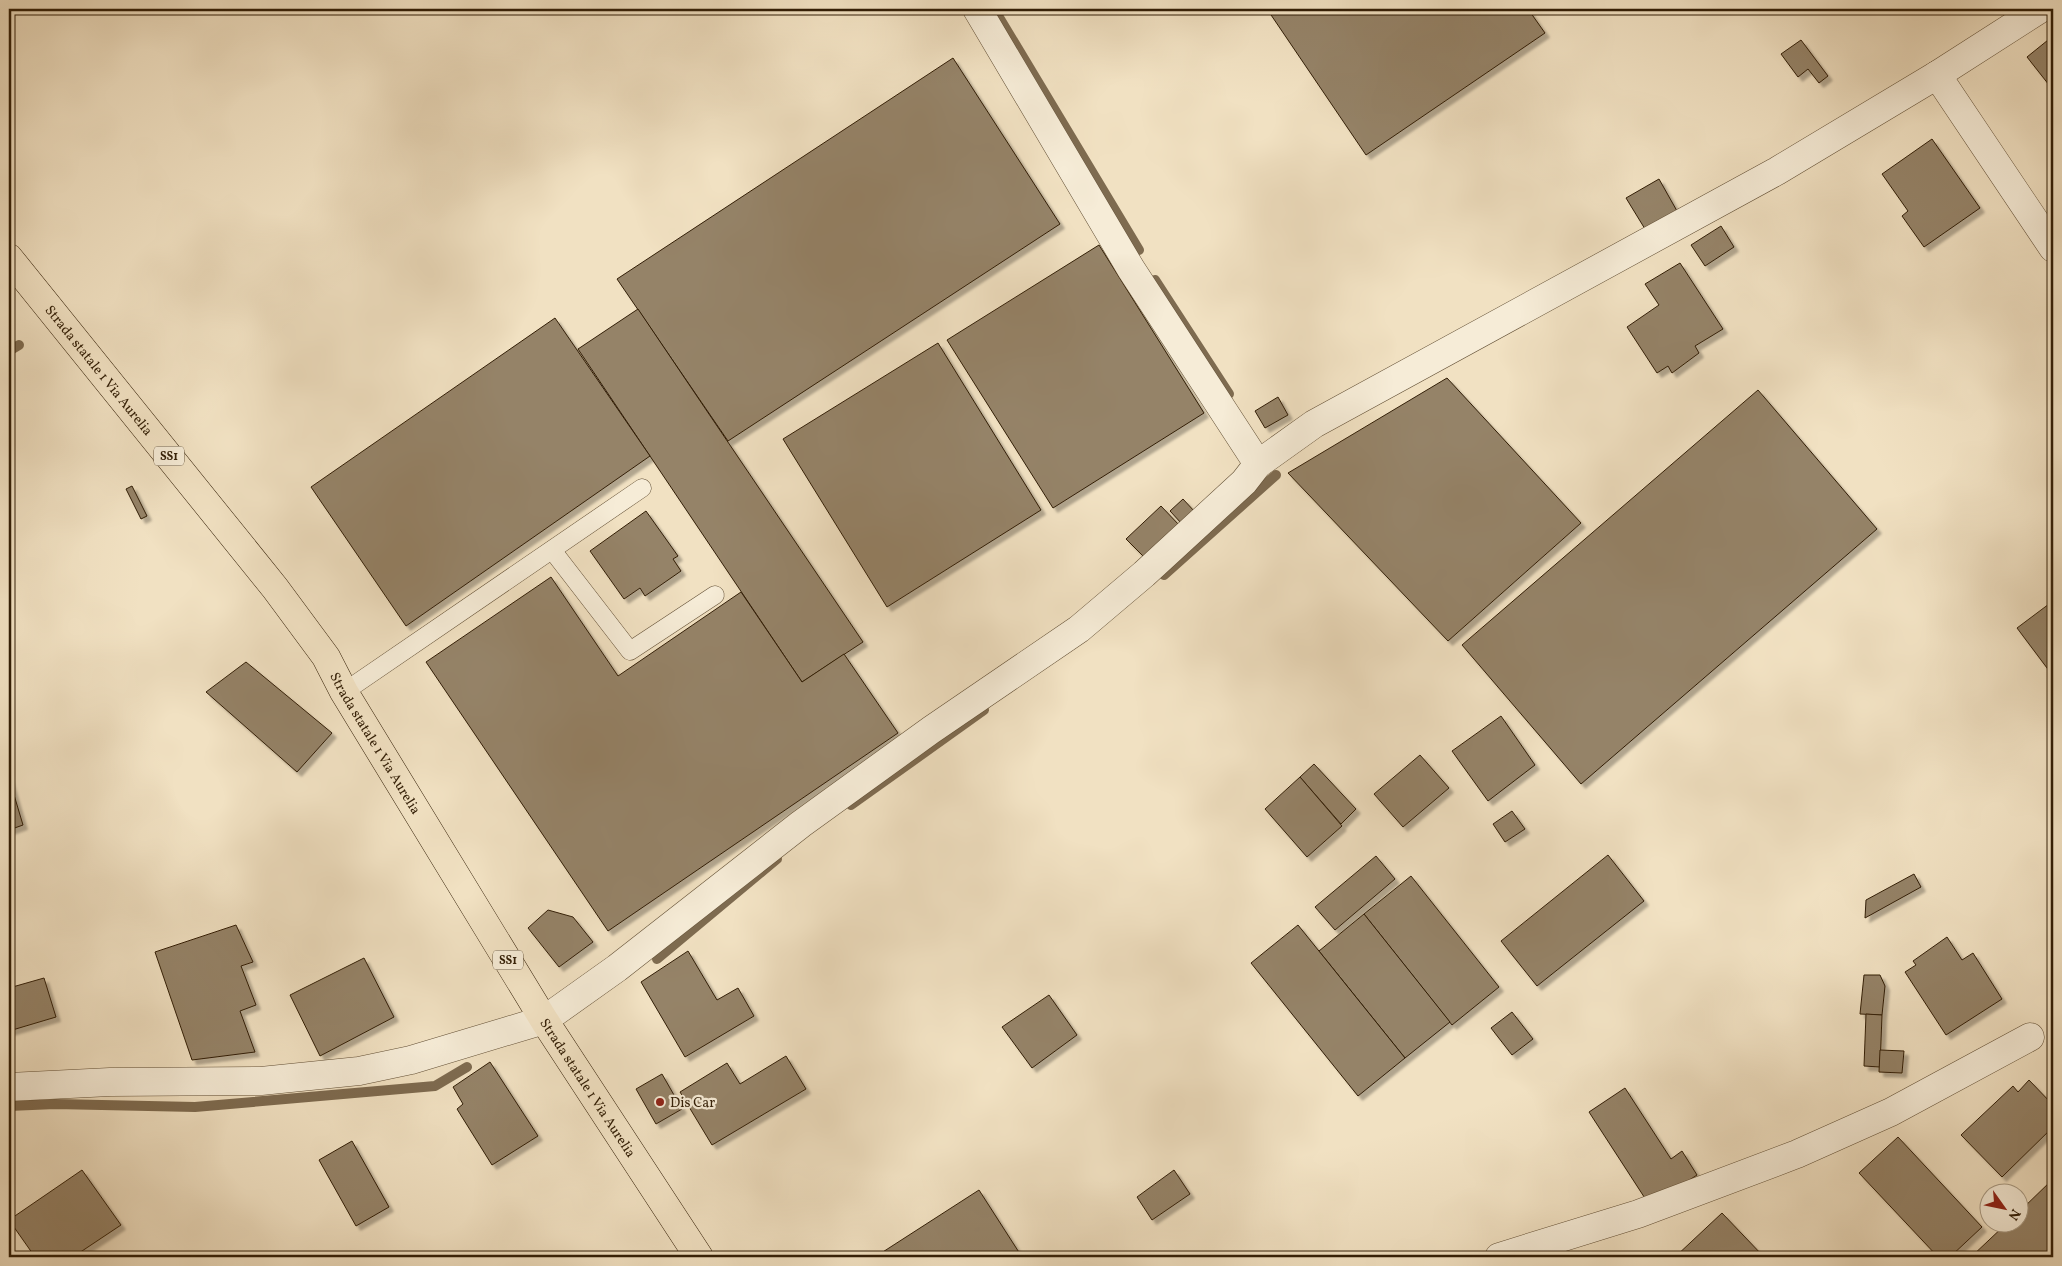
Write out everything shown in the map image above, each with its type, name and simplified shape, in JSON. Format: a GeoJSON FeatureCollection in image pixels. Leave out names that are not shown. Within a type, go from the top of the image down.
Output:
{"type":"FeatureCollection","features":[{"type":"Feature","properties":{"kind":"main road","name":"Strada statale 1 Via Aurelia"},"geometry":{"type":"LineString","coordinates":[[9,258],[275,588],[326,657],[344,692],[544,1020],[699,1257]]}},
{"type":"Feature","properties":{"kind":"street"},"geometry":{"type":"LineString","coordinates":[[977,9],[1131,269],[1258,464]]}},
{"type":"Feature","properties":{"kind":"street"},"geometry":{"type":"LineString","coordinates":[[9,1087],[110,1082],[261,1081],[359,1071],[411,1060],[544,1020],[617,968],[809,819],[931,730],[1079,629],[1144,574],[1244,482],[1258,464],[1314,424],[1777,171],[1938,75],[2040,9]]}},
{"type":"Feature","properties":{"kind":"street"},"geometry":{"type":"LineString","coordinates":[[1938,75],[2053,248]]}},
{"type":"Feature","properties":{"kind":"street"},"geometry":{"type":"LineString","coordinates":[[1499,1257],[1638,1214],[1797,1154],[1890,1112],[2030,1037]]}},
{"type":"Feature","properties":{"kind":"lane"},"geometry":{"type":"LineString","coordinates":[[344,692],[642,488]]}},
{"type":"Feature","properties":{"kind":"lane"},"geometry":{"type":"LineString","coordinates":[[552,550],[630,651],[715,595]]}},
{"type":"Feature","properties":{"kind":"building"},"geometry":{"type":"Polygon","coordinates":[[[1267,9],[1528,9],[1545,33],[1366,155],[1267,9]]]}},
{"type":"Feature","properties":{"kind":"building"},"geometry":{"type":"Polygon","coordinates":[[[2053,36],[2053,90],[2027,57],[2053,36]]]}},
{"type":"Feature","properties":{"kind":"building"},"geometry":{"type":"Polygon","coordinates":[[[1801,40],[1828,76],[1819,83],[1808,69],[1798,77],[1781,54],[1801,40]]]}},
{"type":"Feature","properties":{"kind":"building"},"geometry":{"type":"Polygon","coordinates":[[[953,58],[1060,224],[728,441],[617,279],[953,58]]]}},
{"type":"Feature","properties":{"kind":"building"},"geometry":{"type":"Polygon","coordinates":[[[1932,139],[1980,208],[1924,247],[1902,216],[1908,211],[1882,174],[1932,139]]]}},
{"type":"Feature","properties":{"kind":"building"},"geometry":{"type":"Polygon","coordinates":[[[1659,179],[1677,211],[1645,229],[1626,198],[1659,179]]]}},
{"type":"Feature","properties":{"kind":"building"},"geometry":{"type":"Polygon","coordinates":[[[1721,226],[1734,247],[1705,266],[1691,245],[1721,226]]]}},
{"type":"Feature","properties":{"kind":"building"},"geometry":{"type":"Polygon","coordinates":[[[1099,245],[1204,413],[1053,508],[947,340],[1099,245]]]}},
{"type":"Feature","properties":{"kind":"building"},"geometry":{"type":"Polygon","coordinates":[[[1680,263],[1723,329],[1695,346],[1699,353],[1672,373],[1668,366],[1657,373],[1627,327],[1659,305],[1645,284],[1680,263]]]}},
{"type":"Feature","properties":{"kind":"building"},"geometry":{"type":"Polygon","coordinates":[[[638,309],[863,642],[802,682],[578,349],[638,309]]]}},
{"type":"Feature","properties":{"kind":"building"},"geometry":{"type":"Polygon","coordinates":[[[555,318],[650,456],[406,626],[311,487],[555,318]]]}},
{"type":"Feature","properties":{"kind":"building"},"geometry":{"type":"Polygon","coordinates":[[[938,343],[1041,510],[887,607],[783,439],[938,343]]]}},
{"type":"Feature","properties":{"kind":"building"},"geometry":{"type":"Polygon","coordinates":[[[1447,378],[1581,523],[1448,641],[1288,473],[1447,378]]]}},
{"type":"Feature","properties":{"kind":"building"},"geometry":{"type":"Polygon","coordinates":[[[1758,390],[1877,529],[1581,784],[1462,645],[1758,390]]]}},
{"type":"Feature","properties":{"kind":"building"},"geometry":{"type":"Polygon","coordinates":[[[1278,397],[1288,415],[1265,428],[1255,411],[1278,397]]]}},
{"type":"Feature","properties":{"kind":"building"},"geometry":{"type":"Polygon","coordinates":[[[132,486],[147,516],[141,519],[126,489],[132,486]]]}},
{"type":"Feature","properties":{"kind":"building"},"geometry":{"type":"Polygon","coordinates":[[[1183,499],[1195,512],[1182,524],[1170,511],[1183,499]]]}},
{"type":"Feature","properties":{"kind":"building"},"geometry":{"type":"Polygon","coordinates":[[[1161,506],[1180,526],[1145,558],[1126,539],[1161,506]]]}},
{"type":"Feature","properties":{"kind":"building"},"geometry":{"type":"Polygon","coordinates":[[[646,511],[678,556],[673,559],[681,571],[645,596],[640,588],[624,599],[590,551],[646,511]]]}},
{"type":"Feature","properties":{"kind":"building"},"geometry":{"type":"Polygon","coordinates":[[[551,577],[618,676],[741,592],[802,682],[844,654],[898,733],[608,931],[426,662],[551,577]]]}},
{"type":"Feature","properties":{"kind":"building"},"geometry":{"type":"Polygon","coordinates":[[[2053,601],[2053,676],[2017,628],[2053,601]]]}},
{"type":"Feature","properties":{"kind":"building"},"geometry":{"type":"Polygon","coordinates":[[[246,662],[332,733],[297,772],[206,692],[246,662]]]}},
{"type":"Feature","properties":{"kind":"building"},"geometry":{"type":"Polygon","coordinates":[[[1501,716],[1535,765],[1488,801],[1452,751],[1501,716]]]}},
{"type":"Feature","properties":{"kind":"building"},"geometry":{"type":"Polygon","coordinates":[[[1420,755],[1449,788],[1403,827],[1374,794],[1420,755]]]}},
{"type":"Feature","properties":{"kind":"building"},"geometry":{"type":"Polygon","coordinates":[[[1314,764],[1356,809],[1341,824],[1300,777],[1314,764]]]}},
{"type":"Feature","properties":{"kind":"building"},"geometry":{"type":"Polygon","coordinates":[[[1300,777],[1342,826],[1307,857],[1265,809],[1300,777]]]}},
{"type":"Feature","properties":{"kind":"building"},"geometry":{"type":"Polygon","coordinates":[[[9,778],[23,825],[9,830],[9,778]]]}},
{"type":"Feature","properties":{"kind":"building"},"geometry":{"type":"Polygon","coordinates":[[[1512,811],[1525,829],[1505,842],[1493,824],[1512,811]]]}},
{"type":"Feature","properties":{"kind":"building"},"geometry":{"type":"Polygon","coordinates":[[[1608,855],[1644,901],[1537,986],[1501,941],[1608,855]]]}},
{"type":"Feature","properties":{"kind":"building"},"geometry":{"type":"Polygon","coordinates":[[[1376,856],[1395,879],[1335,930],[1315,907],[1376,856]]]}},
{"type":"Feature","properties":{"kind":"building"},"geometry":{"type":"Polygon","coordinates":[[[1914,874],[1921,887],[1865,918],[1866,900],[1914,874]]]}},
{"type":"Feature","properties":{"kind":"building"},"geometry":{"type":"Polygon","coordinates":[[[1411,876],[1499,987],[1452,1025],[1364,914],[1411,876]]]}},
{"type":"Feature","properties":{"kind":"building"},"geometry":{"type":"Polygon","coordinates":[[[548,910],[573,917],[593,942],[559,967],[528,928],[548,910]]]}},
{"type":"Feature","properties":{"kind":"building"},"geometry":{"type":"Polygon","coordinates":[[[1364,914],[1450,1022],[1405,1058],[1319,951],[1364,914]]]}},
{"type":"Feature","properties":{"kind":"building"},"geometry":{"type":"Polygon","coordinates":[[[236,925],[253,962],[241,966],[256,1005],[240,1011],[255,1052],[192,1060],[155,952],[236,925]]]}},
{"type":"Feature","properties":{"kind":"building"},"geometry":{"type":"Polygon","coordinates":[[[1298,925],[1405,1058],[1358,1096],[1251,963],[1298,925]]]}},
{"type":"Feature","properties":{"kind":"building"},"geometry":{"type":"Polygon","coordinates":[[[1947,937],[1962,960],[1973,953],[2002,999],[1946,1035],[1905,972],[1916,965],[1913,961],[1947,937]]]}},
{"type":"Feature","properties":{"kind":"building"},"geometry":{"type":"Polygon","coordinates":[[[688,951],[717,1000],[738,988],[754,1016],[685,1057],[641,982],[688,951]]]}},
{"type":"Feature","properties":{"kind":"building"},"geometry":{"type":"Polygon","coordinates":[[[364,958],[394,1017],[320,1056],[290,995],[364,958]]]}},
{"type":"Feature","properties":{"kind":"building"},"geometry":{"type":"Polygon","coordinates":[[[1864,975],[1880,975],[1885,986],[1882,1015],[1860,1014],[1864,975]]]}},
{"type":"Feature","properties":{"kind":"building"},"geometry":{"type":"Polygon","coordinates":[[[44,978],[56,1017],[9,1031],[9,988],[44,978]]]}},
{"type":"Feature","properties":{"kind":"building"},"geometry":{"type":"Polygon","coordinates":[[[1049,995],[1077,1035],[1032,1068],[1002,1027],[1049,995]]]}},
{"type":"Feature","properties":{"kind":"building"},"geometry":{"type":"Polygon","coordinates":[[[1512,1012],[1533,1039],[1512,1055],[1491,1028],[1512,1012]]]}},
{"type":"Feature","properties":{"kind":"building"},"geometry":{"type":"Polygon","coordinates":[[[1866,1014],[1882,1015],[1880,1067],[1864,1066],[1866,1014]]]}},
{"type":"Feature","properties":{"kind":"building"},"geometry":{"type":"Polygon","coordinates":[[[1880,1050],[1904,1051],[1902,1073],[1879,1072],[1880,1050]]]}},
{"type":"Feature","properties":{"kind":"building"},"geometry":{"type":"Polygon","coordinates":[[[786,1056],[806,1089],[712,1145],[680,1092],[727,1063],[740,1084],[786,1056]]]}},
{"type":"Feature","properties":{"kind":"building"},"geometry":{"type":"Polygon","coordinates":[[[490,1062],[538,1136],[492,1165],[457,1109],[463,1104],[453,1087],[490,1062]]]}},
{"type":"Feature","properties":{"kind":"building"},"geometry":{"type":"Polygon","coordinates":[[[662,1074],[682,1109],[656,1124],[636,1089],[662,1074]]]}},
{"type":"Feature","properties":{"kind":"building"},"geometry":{"type":"Polygon","coordinates":[[[2029,1080],[2053,1105],[2053,1127],[2002,1177],[1961,1135],[2013,1086],[2018,1092],[2029,1080]]]}},
{"type":"Feature","properties":{"kind":"building"},"geometry":{"type":"Polygon","coordinates":[[[1625,1088],[1671,1159],[1682,1151],[1697,1175],[1650,1206],[1589,1112],[1625,1088]]]}},
{"type":"Feature","properties":{"kind":"building"},"geometry":{"type":"Polygon","coordinates":[[[1898,1137],[1980,1225],[1980,1229],[1950,1257],[1938,1257],[1859,1173],[1898,1137]]]}},
{"type":"Feature","properties":{"kind":"building"},"geometry":{"type":"Polygon","coordinates":[[[352,1141],[389,1207],[356,1226],[319,1160],[352,1141]]]}},
{"type":"Feature","properties":{"kind":"building"},"geometry":{"type":"Polygon","coordinates":[[[82,1170],[121,1225],[73,1257],[35,1257],[9,1220],[82,1170]]]}},
{"type":"Feature","properties":{"kind":"building"},"geometry":{"type":"Polygon","coordinates":[[[1174,1170],[1190,1194],[1152,1220],[1137,1197],[1174,1170]]]}},
{"type":"Feature","properties":{"kind":"building"},"geometry":{"type":"Polygon","coordinates":[[[2053,1179],[2053,1257],[1971,1257],[1995,1234],[2030,1234],[2030,1201],[2053,1179]]]}},
{"type":"Feature","properties":{"kind":"building"},"geometry":{"type":"Polygon","coordinates":[[[979,1190],[1022,1257],[875,1257],[979,1190]]]}},
{"type":"Feature","properties":{"kind":"building"},"geometry":{"type":"Polygon","coordinates":[[[1722,1213],[1764,1257],[1675,1257],[1722,1213]]]}},
{"type":"Feature","properties":{"kind":"waterway"},"geometry":{"type":"LineString","coordinates":[[994,9],[1139,250]]}},
{"type":"Feature","properties":{"kind":"waterway"},"geometry":{"type":"LineString","coordinates":[[1155,280],[1229,394]]}},
{"type":"Feature","properties":{"kind":"waterway"},"geometry":{"type":"LineString","coordinates":[[9,351],[19,345]]}},
{"type":"Feature","properties":{"kind":"waterway"},"geometry":{"type":"LineString","coordinates":[[1164,575],[1276,475]]}},
{"type":"Feature","properties":{"kind":"waterway"},"geometry":{"type":"LineString","coordinates":[[851,805],[984,710]]}},
{"type":"Feature","properties":{"kind":"waterway"},"geometry":{"type":"LineString","coordinates":[[657,959],[777,859]]}},
{"type":"Feature","properties":{"kind":"waterway"},"geometry":{"type":"LineString","coordinates":[[9,1106],[55,1104],[195,1107],[435,1086],[467,1067]]}},
{"type":"Feature","properties":{"kind":"place","name":"Dis Car"},"geometry":{"type":"Point","coordinates":[660,1102]}}]}
